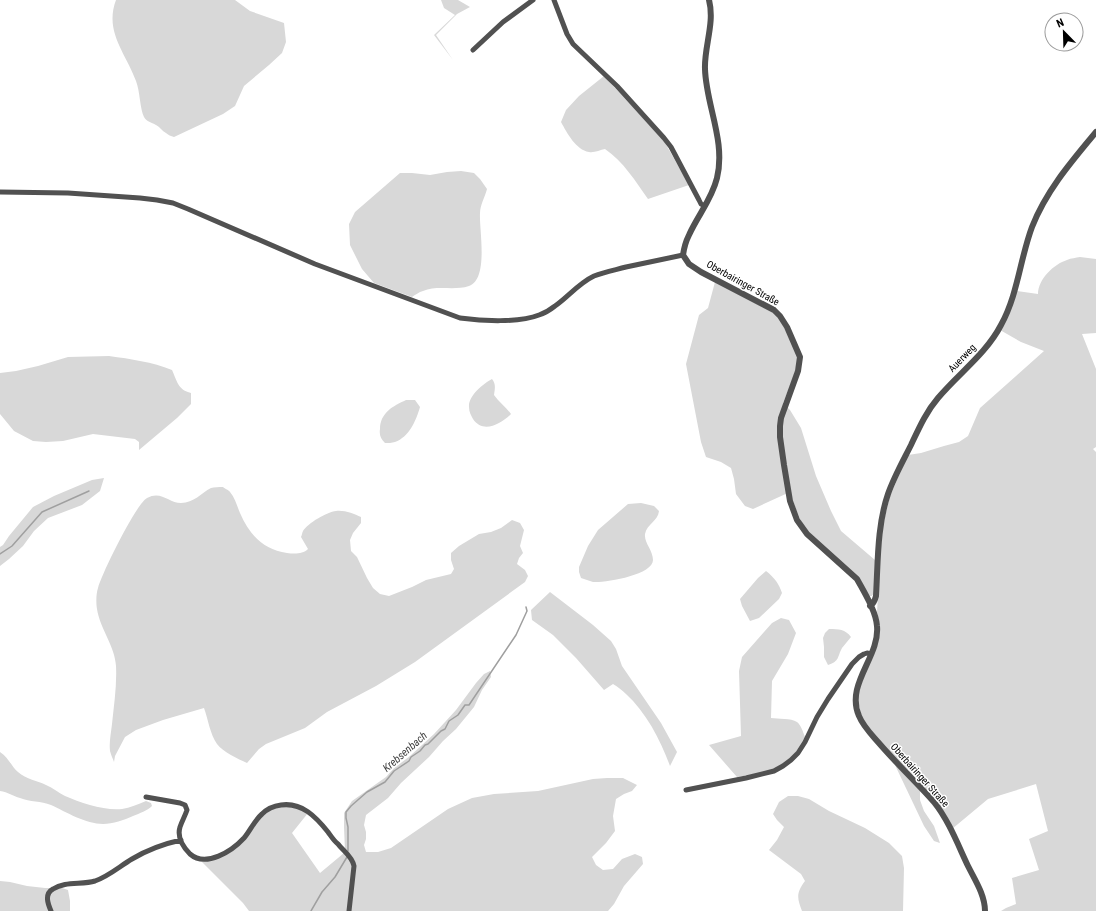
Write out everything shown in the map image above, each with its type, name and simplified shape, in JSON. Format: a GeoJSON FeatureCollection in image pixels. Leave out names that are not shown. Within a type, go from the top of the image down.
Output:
{"type":"FeatureCollection","features":[{"type":"Feature","properties":{"kind":"street"},"geometry":{"type":"LineString","coordinates":[[473,50],[503,22],[533,0]]}},
{"type":"Feature","properties":{"kind":"street"},"geometry":{"type":"LineString","coordinates":[[554,0],[567,34],[573,44],[617,86],[664,138],[671,147],[701,204],[705,206]]}},
{"type":"Feature","properties":{"kind":"street"},"geometry":{"type":"LineString","coordinates":[[0,192],[104,195],[173,203],[188,208],[315,264],[460,318],[489,321],[514,320],[539,315],[552,308],[577,287],[594,276],[612,270],[683,255],[690,234],[711,196],[717,178],[719,160],[717,136],[705,73],[705,59],[711,10],[709,0]]}},
{"type":"Feature","properties":{"kind":"street","name":"Auerweg"},"geometry":{"type":"LineString","coordinates":[[870,606],[874,602],[876,596],[882,516],[889,493],[921,424],[943,392],[987,346],[1001,326],[1016,289],[1028,240],[1040,208],[1057,181],[1096,132]]}},
{"type":"Feature","properties":{"kind":"street","name":"Oberbairinger Straße"},"geometry":{"type":"LineString","coordinates":[[683,255],[689,264],[701,272],[774,310],[787,327],[800,357],[798,371],[781,418],[780,426],[780,437],[790,500],[798,520],[804,530],[857,579],[875,616],[877,630],[876,642],[857,687],[856,704],[859,716],[868,731],[934,803],[942,815],[976,880],[985,911]]}},
{"type":"Feature","properties":{"kind":"street"},"geometry":{"type":"LineString","coordinates":[[686,790],[751,777],[774,771],[784,766],[798,752],[805,742],[817,717],[852,664],[858,657],[868,653],[871,654]]}},
{"type":"Feature","properties":{"kind":"street"},"geometry":{"type":"LineString","coordinates":[[146,798],[185,805],[187,810],[180,827],[179,834],[181,840],[187,851],[193,856],[206,859],[222,855],[238,844],[257,819],[267,810],[282,805],[290,805],[305,809],[325,828],[353,862],[354,866],[349,911]]}},
{"type":"Feature","properties":{"kind":"street"},"geometry":{"type":"LineString","coordinates":[[51,911],[47,898],[52,889],[70,884],[94,881],[111,873],[143,852],[157,846],[181,840]]}},
{"type":"Feature","properties":{"kind":"shaded area"},"geometry":{"type":"Polygon","coordinates":[[[116,0],[235,0],[250,11],[284,23],[286,42],[282,53],[244,86],[235,106],[223,114],[174,137],[144,117],[136,81],[114,32],[113,12],[116,0]]]}},
{"type":"Feature","properties":{"kind":"shaded area"},"geometry":{"type":"Polygon","coordinates":[[[441,0],[458,0],[470,7],[457,14],[436,35],[453,60],[434,35],[455,15],[444,8],[441,0]]]}},
{"type":"Feature","properties":{"kind":"shaded area"},"geometry":{"type":"Polygon","coordinates":[[[604,76],[664,141],[689,185],[648,199],[629,172],[612,154],[605,149],[593,152],[584,151],[572,140],[561,122],[566,110],[579,96],[604,76]]]}},
{"type":"Feature","properties":{"kind":"shaded area"},"geometry":{"type":"Polygon","coordinates":[[[461,171],[474,173],[487,189],[480,210],[482,253],[479,274],[475,282],[469,286],[457,288],[428,289],[412,297],[374,283],[362,269],[350,245],[349,224],[355,212],[400,173],[430,175],[461,171]]]}},
{"type":"Feature","properties":{"kind":"shaded area"},"geometry":{"type":"Polygon","coordinates":[[[1080,257],[1096,259],[1096,333],[1082,334],[1096,369],[1096,447],[1093,449],[1096,452],[1096,911],[1001,911],[1016,904],[1012,878],[1039,870],[1029,839],[1048,831],[1036,784],[988,799],[952,829],[863,721],[858,702],[859,690],[875,648],[878,619],[877,612],[882,529],[890,496],[908,455],[921,453],[959,442],[968,436],[980,408],[1044,351],[1021,342],[1000,330],[1017,291],[1038,294],[1041,283],[1052,269],[1062,262],[1080,257]]]}},
{"type":"Feature","properties":{"kind":"shaded area"},"geometry":{"type":"Polygon","coordinates":[[[715,282],[774,313],[781,321],[797,355],[797,364],[793,378],[783,403],[790,410],[801,428],[816,476],[841,531],[875,560],[874,593],[872,596],[868,595],[861,581],[808,532],[800,518],[790,492],[753,509],[745,506],[736,494],[731,468],[721,462],[706,457],[701,442],[686,364],[699,315],[708,308],[715,282]]]}},
{"type":"Feature","properties":{"kind":"shaded area"},"geometry":{"type":"Polygon","coordinates":[[[109,356],[149,363],[172,370],[183,390],[191,393],[191,404],[177,418],[139,450],[139,442],[135,439],[93,434],[63,441],[33,441],[14,431],[0,414],[0,373],[38,366],[68,357],[109,356]]]}},
{"type":"Feature","properties":{"kind":"shaded area"},"geometry":{"type":"Polygon","coordinates":[[[492,379],[495,384],[494,395],[511,414],[497,424],[487,427],[477,424],[473,419],[469,410],[469,403],[473,395],[484,384],[492,379]]]}},
{"type":"Feature","properties":{"kind":"shaded area"},"geometry":{"type":"Polygon","coordinates":[[[406,400],[415,400],[420,407],[414,423],[400,440],[385,443],[381,438],[380,433],[382,419],[388,411],[406,400]]]}},
{"type":"Feature","properties":{"kind":"shaded area"},"geometry":{"type":"Polygon","coordinates":[[[104,478],[100,491],[82,505],[48,518],[34,531],[23,546],[0,566],[0,547],[33,507],[54,496],[92,480],[104,478]]]}},
{"type":"Feature","properties":{"kind":"shaded area"},"geometry":{"type":"Polygon","coordinates":[[[223,487],[232,494],[244,521],[252,534],[264,545],[287,553],[301,553],[306,551],[308,549],[301,537],[303,531],[313,521],[328,513],[343,511],[361,517],[361,523],[353,533],[350,540],[351,551],[357,557],[373,588],[380,594],[389,596],[426,580],[451,574],[454,569],[451,560],[451,553],[459,546],[479,534],[491,532],[501,528],[512,520],[520,523],[524,530],[520,546],[523,553],[517,564],[525,570],[528,576],[525,582],[415,662],[376,686],[327,712],[305,728],[266,744],[259,749],[247,763],[227,752],[217,744],[211,731],[204,708],[163,720],[136,730],[125,737],[115,756],[114,762],[110,751],[110,744],[115,695],[116,666],[113,651],[101,624],[97,609],[97,593],[101,580],[112,555],[135,512],[147,498],[157,495],[177,502],[186,503],[194,500],[211,488],[223,487]]]}},
{"type":"Feature","properties":{"kind":"shaded area"},"geometry":{"type":"Polygon","coordinates":[[[641,503],[654,506],[659,511],[657,517],[645,534],[653,556],[651,565],[637,574],[607,581],[593,582],[581,578],[579,567],[588,546],[598,530],[628,504],[641,503]]]}},
{"type":"Feature","properties":{"kind":"shaded area"},"geometry":{"type":"Polygon","coordinates":[[[766,571],[776,581],[782,593],[779,599],[759,618],[750,621],[740,599],[766,571]]]}},
{"type":"Feature","properties":{"kind":"shaded area"},"geometry":{"type":"Polygon","coordinates":[[[550,592],[593,625],[611,641],[616,649],[622,666],[661,723],[677,752],[670,766],[652,727],[633,701],[613,684],[604,690],[576,658],[553,635],[532,620],[531,610],[550,592]]]}},
{"type":"Feature","properties":{"kind":"shaded area"},"geometry":{"type":"Polygon","coordinates":[[[781,618],[789,620],[796,633],[788,654],[772,681],[771,718],[788,719],[797,722],[805,737],[794,755],[783,764],[764,772],[737,777],[709,745],[741,736],[739,671],[742,657],[772,623],[781,618]]]}},
{"type":"Feature","properties":{"kind":"shaded area"},"geometry":{"type":"Polygon","coordinates":[[[829,629],[842,630],[851,637],[842,648],[835,662],[828,665],[824,657],[823,638],[829,629]]]}},
{"type":"Feature","properties":{"kind":"shaded area"},"geometry":{"type":"Polygon","coordinates":[[[490,671],[491,677],[482,690],[474,707],[456,729],[401,783],[388,798],[366,815],[364,825],[366,839],[364,845],[366,852],[378,852],[391,848],[448,809],[472,798],[494,794],[538,791],[593,779],[623,778],[637,785],[632,791],[616,799],[613,816],[615,831],[606,843],[592,857],[596,865],[603,870],[613,869],[622,859],[635,854],[642,857],[643,864],[624,886],[614,904],[608,911],[249,911],[243,903],[201,861],[230,852],[258,819],[270,810],[282,806],[297,808],[308,813],[292,833],[320,873],[345,851],[344,813],[352,801],[386,777],[393,769],[434,734],[456,710],[484,674],[490,671]]]}},
{"type":"Feature","properties":{"kind":"shaded area"},"geometry":{"type":"Polygon","coordinates":[[[0,752],[21,774],[78,801],[108,809],[128,808],[146,801],[151,803],[152,806],[143,812],[118,822],[103,824],[90,822],[76,817],[51,805],[24,799],[0,791],[0,752]]]}},
{"type":"Feature","properties":{"kind":"shaded area"},"geometry":{"type":"Polygon","coordinates":[[[895,765],[920,790],[920,800],[924,811],[934,826],[940,843],[934,841],[924,826],[895,765]]]}},
{"type":"Feature","properties":{"kind":"shaded area"},"geometry":{"type":"Polygon","coordinates":[[[788,796],[798,796],[809,799],[829,811],[865,828],[889,843],[902,856],[904,868],[903,911],[802,911],[798,896],[805,881],[801,874],[769,850],[777,840],[784,827],[773,814],[779,802],[788,796]]]}},
{"type":"Feature","properties":{"kind":"shaded area"},"geometry":{"type":"Polygon","coordinates":[[[0,881],[27,886],[62,888],[68,890],[70,911],[0,911],[0,881]]]}},
{"type":"Feature","properties":{"kind":"waterway"},"geometry":{"type":"LineString","coordinates":[[0,554],[12,546],[42,512],[89,491]]}},
{"type":"Feature","properties":{"kind":"waterway","name":"Krebsenbach"},"geometry":{"type":"LineString","coordinates":[[348,851],[348,827],[346,812],[367,792],[385,782],[394,771],[409,761],[411,757],[445,729],[449,721],[458,715],[465,705],[469,705],[516,635],[527,611],[526,607]]}},
{"type":"Feature","properties":{"kind":"waterway","name":"Krebsenbach"},"geometry":{"type":"LineString","coordinates":[[311,911],[322,892],[335,877],[347,857]]}}]}
